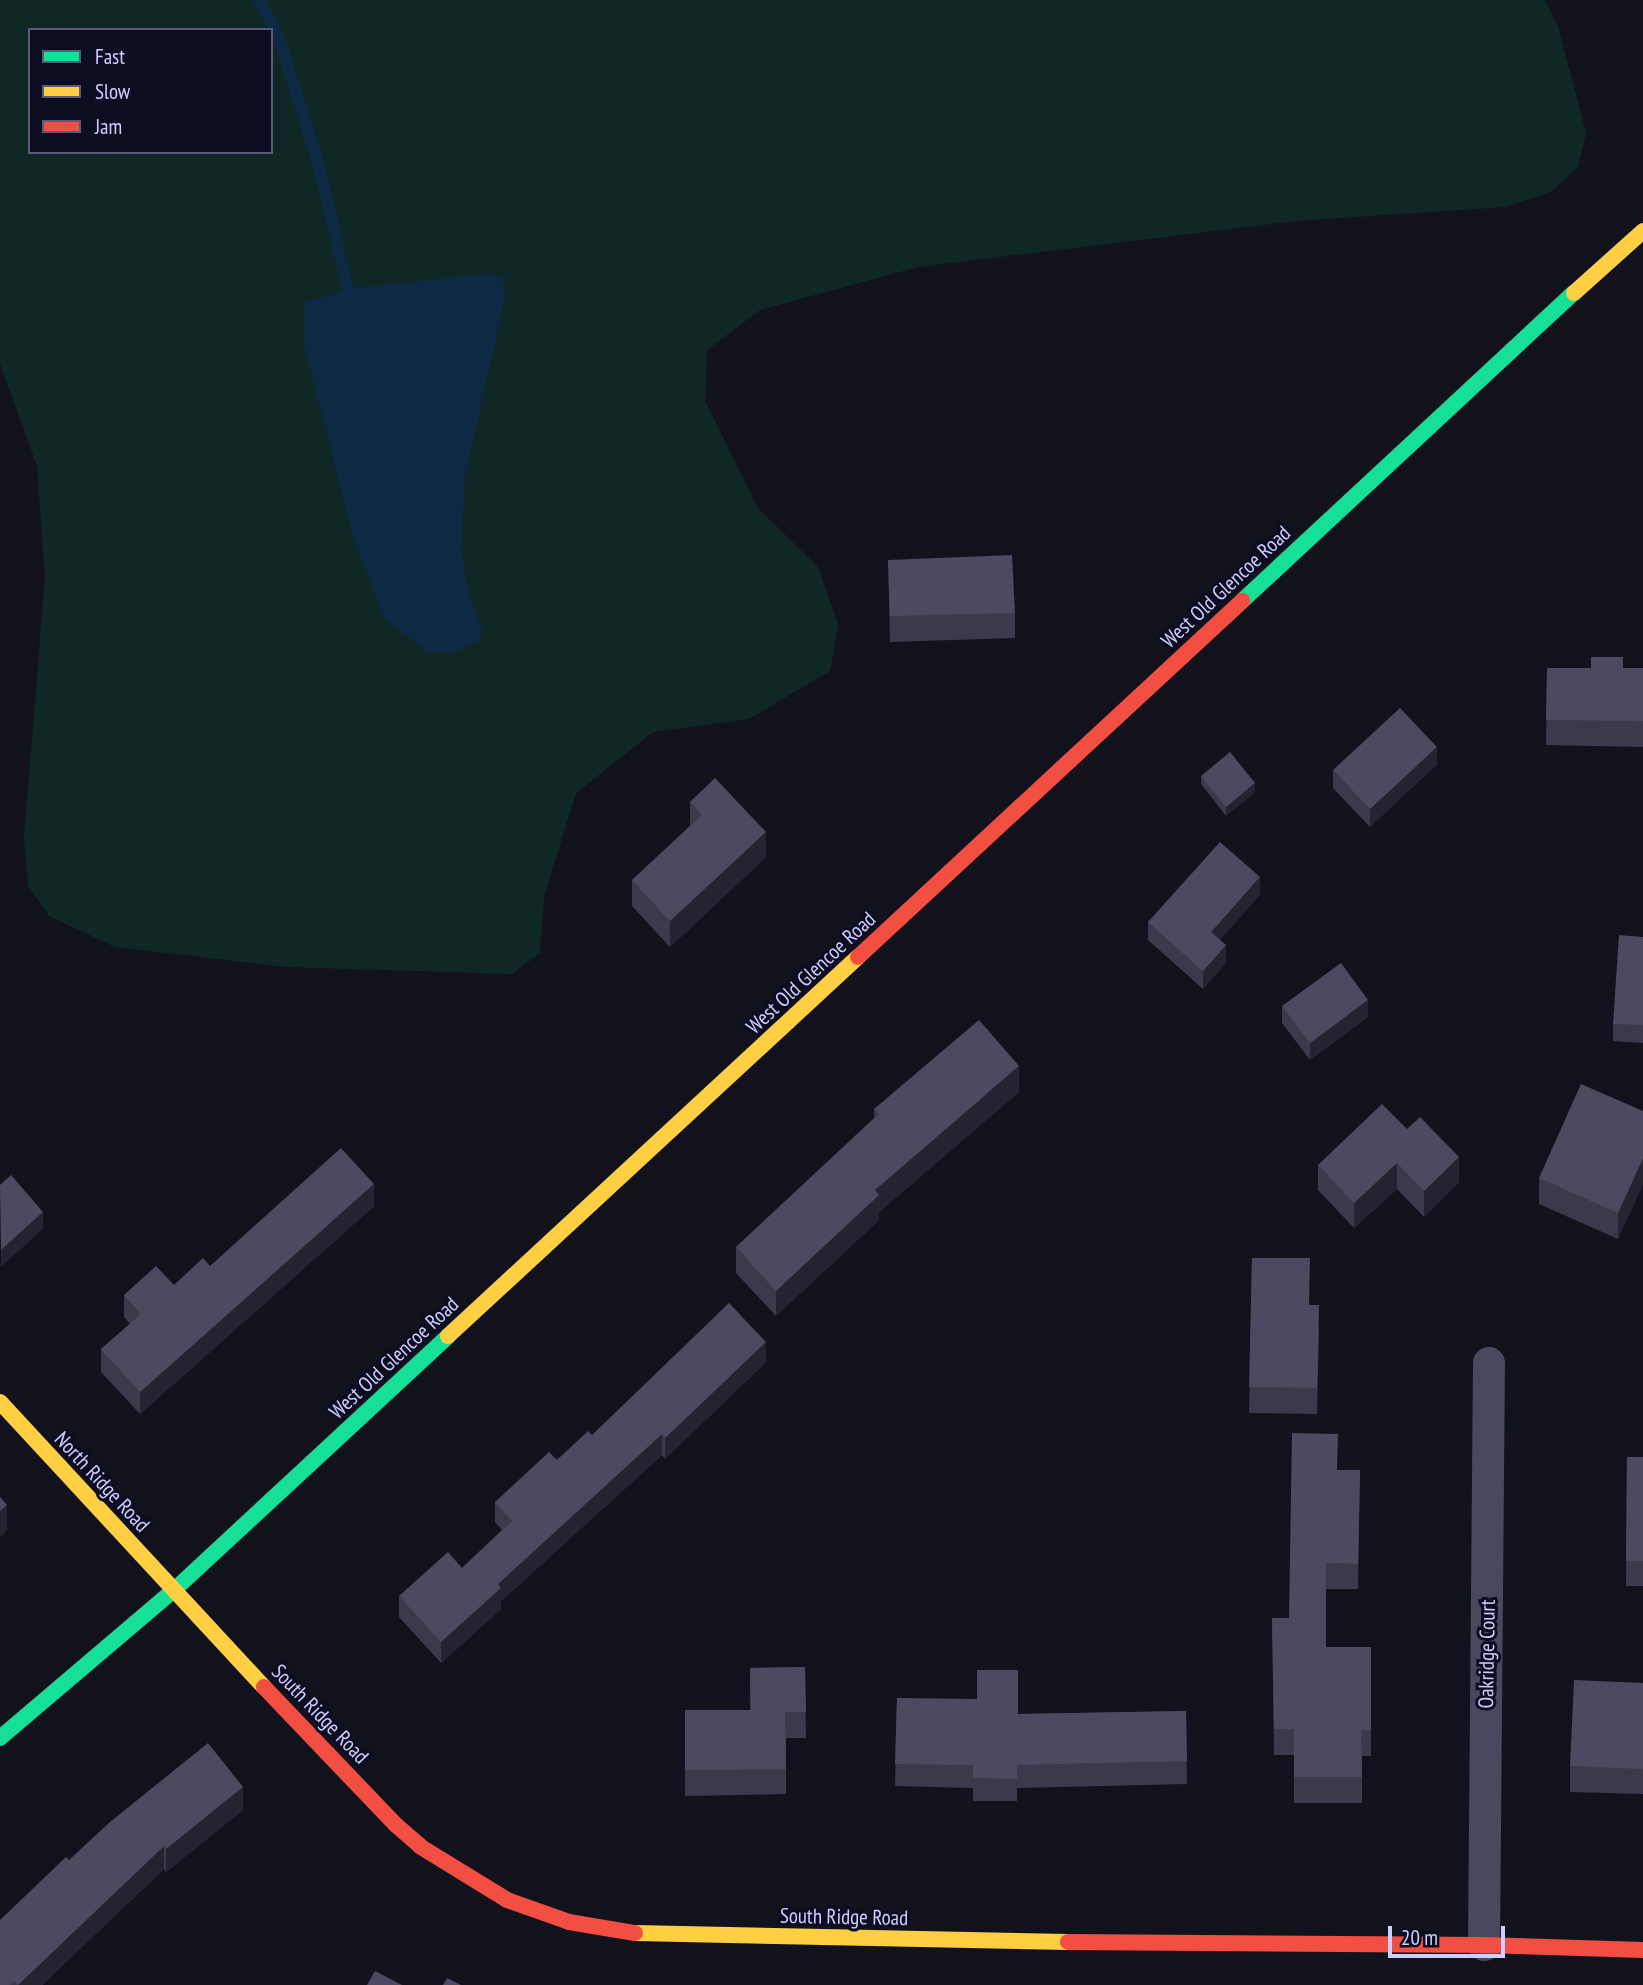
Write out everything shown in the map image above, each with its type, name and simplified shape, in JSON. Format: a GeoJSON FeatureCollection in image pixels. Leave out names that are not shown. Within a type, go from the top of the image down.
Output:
{"type":"FeatureCollection","features":[{"type":"Feature","properties":{"kind":"street","name":"West Old Glencoe Road"},"geometry":{"type":"LineString","coordinates":[[0,1738],[173,1591],[1131,705],[1485,373],[1643,231]]}},
{"type":"Feature","properties":{"kind":"street","name":"Oakridge Court"},"geometry":{"type":"LineString","coordinates":[[1484,1945],[1489,1363]]}},
{"type":"Feature","properties":{"kind":"street","name":"North Ridge Road"},"geometry":{"type":"LineString","coordinates":[[0,1402],[173,1591]]}},
{"type":"Feature","properties":{"kind":"street","name":"South Ridge Road"},"geometry":{"type":"LineString","coordinates":[[173,1591],[421,1847],[477,1884],[507,1900],[569,1922],[636,1933],[993,1942],[1484,1945],[1643,1950]]}},
{"type":"Feature","properties":{"kind":"green space"},"geometry":{"type":"Polygon","coordinates":[[[0,0],[1545,0],[1558,26],[1586,133],[1578,167],[1551,192],[1505,207],[1296,221],[918,267],[760,310],[707,350],[705,401],[758,508],[818,567],[838,624],[830,671],[749,719],[653,732],[576,793],[544,896],[540,953],[512,974],[285,967],[115,947],[49,916],[28,886],[24,838],[45,577],[37,466],[0,364],[0,0]]]}},
{"type":"Feature","properties":{"kind":"water"},"geometry":{"type":"Polygon","coordinates":[[[482,274],[503,277],[504,302],[465,477],[461,549],[468,592],[482,628],[479,642],[454,652],[429,653],[383,617],[351,531],[304,345],[304,302],[357,288],[482,274]]]}},
{"type":"Feature","properties":{"kind":"building"},"geometry":{"type":"Polygon","coordinates":[[[1012,555],[1015,613],[890,616],[888,560],[1012,555]]]}},
{"type":"Feature","properties":{"kind":"building"},"geometry":{"type":"Polygon","coordinates":[[[1591,657],[1623,657],[1623,668],[1643,668],[1643,721],[1546,720],[1547,668],[1591,668],[1591,657]]]}},
{"type":"Feature","properties":{"kind":"building"},"geometry":{"type":"Polygon","coordinates":[[[1400,708],[1437,747],[1370,809],[1333,770],[1400,708]]]}},
{"type":"Feature","properties":{"kind":"building"},"geometry":{"type":"Polygon","coordinates":[[[1230,752],[1255,783],[1226,807],[1201,776],[1230,752]]]}},
{"type":"Feature","properties":{"kind":"building"},"geometry":{"type":"Polygon","coordinates":[[[715,778],[766,832],[670,921],[632,880],[702,815],[690,802],[715,778]]]}},
{"type":"Feature","properties":{"kind":"building"},"geometry":{"type":"Polygon","coordinates":[[[1220,842],[1260,877],[1211,932],[1226,945],[1203,971],[1148,922],[1220,842]]]}},
{"type":"Feature","properties":{"kind":"building"},"geometry":{"type":"Polygon","coordinates":[[[1619,935],[1643,937],[1643,1025],[1613,1024],[1619,935]]]}},
{"type":"Feature","properties":{"kind":"building"},"geometry":{"type":"Polygon","coordinates":[[[1341,963],[1368,1000],[1310,1043],[1282,1006],[1341,963]]]}},
{"type":"Feature","properties":{"kind":"building"},"geometry":{"type":"Polygon","coordinates":[[[979,1020],[1019,1066],[875,1190],[879,1195],[776,1291],[736,1247],[879,1114],[874,1109],[979,1020]]]}},
{"type":"Feature","properties":{"kind":"building"},"geometry":{"type":"Polygon","coordinates":[[[1581,1084],[1643,1111],[1643,1158],[1618,1213],[1539,1178],[1581,1084]]]}},
{"type":"Feature","properties":{"kind":"building"},"geometry":{"type":"Polygon","coordinates":[[[1382,1104],[1407,1129],[1420,1117],[1459,1157],[1424,1191],[1397,1163],[1354,1203],[1318,1165],[1382,1104]]]}},
{"type":"Feature","properties":{"kind":"building"},"geometry":{"type":"Polygon","coordinates":[[[341,1148],[374,1184],[140,1392],[101,1349],[141,1314],[124,1295],[156,1266],[174,1285],[203,1258],[210,1266],[341,1148]]]}},
{"type":"Feature","properties":{"kind":"building"},"geometry":{"type":"Polygon","coordinates":[[[11,1175],[43,1212],[1,1250],[0,1185],[11,1175]]]}},
{"type":"Feature","properties":{"kind":"building"},"geometry":{"type":"Polygon","coordinates":[[[1252,1258],[1310,1258],[1309,1305],[1319,1305],[1317,1388],[1249,1387],[1252,1258]]]}},
{"type":"Feature","properties":{"kind":"building"},"geometry":{"type":"Polygon","coordinates":[[[729,1303],[766,1342],[665,1438],[662,1434],[498,1584],[501,1588],[441,1642],[399,1596],[448,1552],[462,1568],[512,1521],[495,1502],[549,1452],[557,1460],[588,1431],[592,1435],[729,1303]]]}},
{"type":"Feature","properties":{"kind":"building"},"geometry":{"type":"Polygon","coordinates":[[[1292,1433],[1338,1434],[1337,1470],[1360,1470],[1358,1564],[1326,1563],[1326,1647],[1371,1647],[1371,1730],[1361,1730],[1362,1777],[1294,1777],[1294,1729],[1274,1729],[1272,1618],[1289,1618],[1292,1433]]]}},
{"type":"Feature","properties":{"kind":"building"},"geometry":{"type":"Polygon","coordinates":[[[1627,1457],[1643,1457],[1643,1561],[1626,1561],[1627,1457]]]}},
{"type":"Feature","properties":{"kind":"building"},"geometry":{"type":"Polygon","coordinates":[[[0,1497],[7,1505],[0,1511],[0,1497]]]}},
{"type":"Feature","properties":{"kind":"building"},"geometry":{"type":"Polygon","coordinates":[[[805,1667],[806,1712],[785,1712],[786,1769],[685,1770],[685,1710],[751,1710],[750,1668],[805,1667]]]}},
{"type":"Feature","properties":{"kind":"building"},"geometry":{"type":"Polygon","coordinates":[[[977,1670],[1018,1670],[1018,1714],[1186,1711],[1187,1761],[1017,1765],[1017,1779],[973,1778],[973,1765],[895,1764],[897,1698],[977,1699],[977,1670]]]}},
{"type":"Feature","properties":{"kind":"building"},"geometry":{"type":"Polygon","coordinates":[[[1574,1680],[1643,1683],[1643,1769],[1570,1766],[1574,1680]]]}},
{"type":"Feature","properties":{"kind":"building"},"geometry":{"type":"Polygon","coordinates":[[[208,1743],[243,1787],[166,1849],[164,1846],[18,1985],[14,1981],[10,1985],[0,1985],[0,1920],[66,1857],[69,1860],[110,1822],[208,1743]]]}},
{"type":"Feature","properties":{"kind":"building"},"geometry":{"type":"Polygon","coordinates":[[[375,1971],[402,1985],[367,1985],[375,1971]]]}},
{"type":"Feature","properties":{"kind":"building"},"geometry":{"type":"Polygon","coordinates":[[[447,1978],[461,1985],[443,1985],[447,1978]]]}},
{"type":"Feature","properties":{"kind":"waterway"},"geometry":{"type":"LineString","coordinates":[[259,0],[279,38],[318,163],[352,307]]}},
{"type":"Feature","properties":{"kind":"traffic: fast"},"geometry":{"type":"LineString","coordinates":[[1242,601],[1574,293]]}},
{"type":"Feature","properties":{"kind":"traffic: fast"},"geometry":{"type":"LineString","coordinates":[[0,1738],[173,1591],[448,1336]]}},
{"type":"Feature","properties":{"kind":"traffic: slow"},"geometry":{"type":"LineString","coordinates":[[1574,293],[1643,231]]}},
{"type":"Feature","properties":{"kind":"traffic: slow"},"geometry":{"type":"LineString","coordinates":[[448,1336],[858,957]]}},
{"type":"Feature","properties":{"kind":"traffic: slow"},"geometry":{"type":"LineString","coordinates":[[0,1402],[264,1687]]}},
{"type":"Feature","properties":{"kind":"traffic: slow"},"geometry":{"type":"LineString","coordinates":[[635,1933],[1068,1942]]}},
{"type":"Feature","properties":{"kind":"traffic: jam"},"geometry":{"type":"LineString","coordinates":[[858,957],[1242,601]]}},
{"type":"Feature","properties":{"kind":"traffic: jam"},"geometry":{"type":"LineString","coordinates":[[264,1687],[396,1825],[421,1847],[507,1900],[569,1922],[635,1933]]}},
{"type":"Feature","properties":{"kind":"traffic: jam"},"geometry":{"type":"LineString","coordinates":[[1068,1942],[1484,1945],[1643,1950]]}}]}
